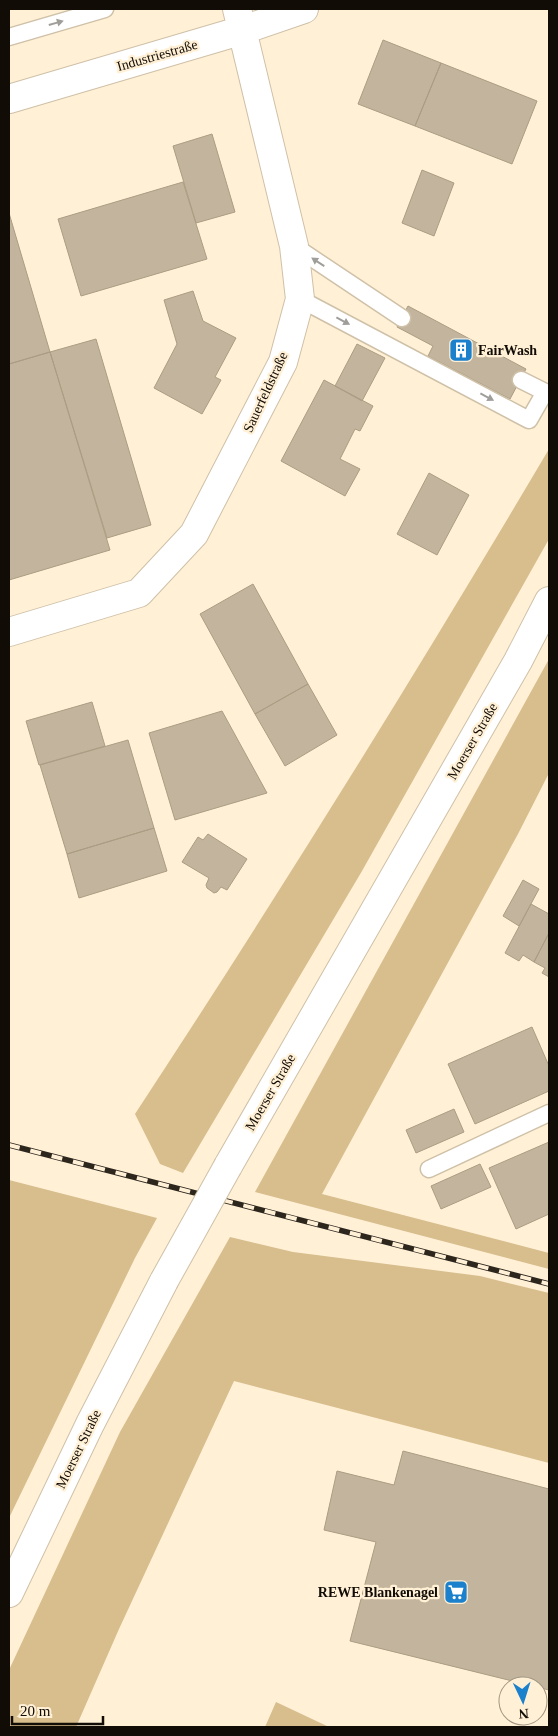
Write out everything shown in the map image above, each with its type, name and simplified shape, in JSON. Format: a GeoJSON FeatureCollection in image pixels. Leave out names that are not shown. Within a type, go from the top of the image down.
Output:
{"type":"FeatureCollection","features":[{"type":"Feature","properties":{"kind":"main road","name":"Industriestraße"},"geometry":{"type":"LineString","coordinates":[[9,99],[240,19],[304,9]]}},
{"type":"Feature","properties":{"kind":"main road","name":"Sauerfeldstraße"},"geometry":{"type":"LineString","coordinates":[[9,632],[139,594],[194,534],[283,362],[300,299],[294,246],[240,19]]}},
{"type":"Feature","properties":{"kind":"main road","name":"Moerser Straße"},"geometry":{"type":"LineString","coordinates":[[9,1593],[90,1424],[164,1281],[503,687],[549,601]]}},
{"type":"Feature","properties":{"kind":"lane"},"geometry":{"type":"LineString","coordinates":[[9,37],[105,9]]}},
{"type":"Feature","properties":{"kind":"lane"},"geometry":{"type":"LineString","coordinates":[[294,246],[402,318]]}},
{"type":"Feature","properties":{"kind":"lane"},"geometry":{"type":"LineString","coordinates":[[300,299],[529,420],[545,392],[521,380]]}},
{"type":"Feature","properties":{"kind":"lane"},"geometry":{"type":"LineString","coordinates":[[428,1169],[549,1113]]}},
{"type":"Feature","properties":{"kind":"shaded area"},"geometry":{"type":"Polygon","coordinates":[[[549,449],[549,539],[362,871],[183,1173],[160,1164],[135,1114],[346,784],[549,449]]]}},
{"type":"Feature","properties":{"kind":"shaded area"},"geometry":{"type":"Polygon","coordinates":[[[549,659],[549,773],[518,834],[322,1194],[549,1253],[549,1269],[255,1192],[549,659]]]}},
{"type":"Feature","properties":{"kind":"shaded area"},"geometry":{"type":"Polygon","coordinates":[[[9,1180],[157,1218],[135,1258],[9,1518],[9,1180]]]}},
{"type":"Feature","properties":{"kind":"shaded area"},"geometry":{"type":"Polygon","coordinates":[[[230,1237],[293,1252],[480,1276],[549,1293],[549,1463],[234,1381],[119,1629],[76,1727],[9,1727],[9,1670],[120,1432],[230,1237]]]}},
{"type":"Feature","properties":{"kind":"shaded area"},"geometry":{"type":"Polygon","coordinates":[[[276,1702],[329,1727],[265,1727],[276,1702]]]}},
{"type":"Feature","properties":{"kind":"building"},"geometry":{"type":"Polygon","coordinates":[[[383,40],[441,63],[415,126],[358,104],[383,40]]]}},
{"type":"Feature","properties":{"kind":"building"},"geometry":{"type":"Polygon","coordinates":[[[441,63],[537,101],[512,164],[415,126],[441,63]]]}},
{"type":"Feature","properties":{"kind":"building"},"geometry":{"type":"Polygon","coordinates":[[[212,134],[235,212],[196,223],[173,146],[212,134]]]}},
{"type":"Feature","properties":{"kind":"building"},"geometry":{"type":"Polygon","coordinates":[[[422,170],[454,183],[434,236],[402,223],[422,170]]]}},
{"type":"Feature","properties":{"kind":"building"},"geometry":{"type":"Polygon","coordinates":[[[183,182],[207,259],[81,296],[58,219],[183,182]]]}},
{"type":"Feature","properties":{"kind":"building"},"geometry":{"type":"Polygon","coordinates":[[[9,213],[50,352],[9,364],[9,213]]]}},
{"type":"Feature","properties":{"kind":"building"},"geometry":{"type":"Polygon","coordinates":[[[193,291],[203,321],[236,338],[215,377],[221,380],[202,414],[154,388],[177,344],[164,300],[193,291]]]}},
{"type":"Feature","properties":{"kind":"building","name":"FairWash"},"geometry":{"type":"Polygon","coordinates":[[[408,306],[526,369],[510,399],[428,356],[433,346],[397,327],[408,306]]]}},
{"type":"Feature","properties":{"kind":"building"},"geometry":{"type":"Polygon","coordinates":[[[96,339],[151,525],[107,538],[50,352],[96,339]]]}},
{"type":"Feature","properties":{"kind":"building"},"geometry":{"type":"Polygon","coordinates":[[[357,344],[385,358],[362,401],[335,386],[357,344]]]}},
{"type":"Feature","properties":{"kind":"building"},"geometry":{"type":"Polygon","coordinates":[[[50,352],[110,550],[9,580],[9,364],[50,352]]]}},
{"type":"Feature","properties":{"kind":"building"},"geometry":{"type":"Polygon","coordinates":[[[324,380],[373,406],[360,431],[355,429],[340,459],[360,469],[345,496],[281,461],[324,380]]]}},
{"type":"Feature","properties":{"kind":"building"},"geometry":{"type":"Polygon","coordinates":[[[429,473],[469,495],[437,555],[397,534],[429,473]]]}},
{"type":"Feature","properties":{"kind":"building"},"geometry":{"type":"Polygon","coordinates":[[[253,584],[308,684],[255,714],[200,614],[253,584]]]}},
{"type":"Feature","properties":{"kind":"building"},"geometry":{"type":"Polygon","coordinates":[[[308,684],[337,735],[285,766],[255,714],[308,684]]]}},
{"type":"Feature","properties":{"kind":"building"},"geometry":{"type":"Polygon","coordinates":[[[92,702],[105,746],[39,765],[26,721],[92,702]]]}},
{"type":"Feature","properties":{"kind":"building"},"geometry":{"type":"Polygon","coordinates":[[[222,711],[267,793],[175,820],[149,733],[222,711]]]}},
{"type":"Feature","properties":{"kind":"building"},"geometry":{"type":"Polygon","coordinates":[[[128,740],[154,828],[67,854],[40,765],[128,740]]]}},
{"type":"Feature","properties":{"kind":"building"},"geometry":{"type":"Polygon","coordinates":[[[154,828],[167,871],[79,898],[67,854],[154,828]]]}},
{"type":"Feature","properties":{"kind":"building"},"geometry":{"type":"Polygon","coordinates":[[[208,834],[247,859],[227,890],[221,887],[214,893],[206,885],[209,878],[182,862],[198,837],[203,840],[208,834]]]}},
{"type":"Feature","properties":{"kind":"building"},"geometry":{"type":"Polygon","coordinates":[[[523,880],[539,889],[519,926],[503,916],[523,880]]]}},
{"type":"Feature","properties":{"kind":"building"},"geometry":{"type":"Polygon","coordinates":[[[531,904],[549,914],[549,933],[534,962],[523,955],[519,961],[505,953],[531,904]]]}},
{"type":"Feature","properties":{"kind":"building"},"geometry":{"type":"Polygon","coordinates":[[[549,933],[549,977],[542,973],[545,968],[534,962],[549,933]]]}},
{"type":"Feature","properties":{"kind":"building"},"geometry":{"type":"Polygon","coordinates":[[[532,1027],[549,1066],[549,1091],[475,1124],[448,1064],[532,1027]]]}},
{"type":"Feature","properties":{"kind":"building"},"geometry":{"type":"Polygon","coordinates":[[[454,1109],[464,1132],[416,1153],[406,1130],[454,1109]]]}},
{"type":"Feature","properties":{"kind":"building"},"geometry":{"type":"Polygon","coordinates":[[[549,1142],[549,1214],[516,1229],[489,1168],[549,1142]]]}},
{"type":"Feature","properties":{"kind":"building"},"geometry":{"type":"Polygon","coordinates":[[[480,1164],[491,1187],[441,1209],[431,1186],[480,1164]]]}},
{"type":"Feature","properties":{"kind":"building","name":"REWE Blankenagel"},"geometry":{"type":"Polygon","coordinates":[[[403,1451],[549,1489],[549,1690],[548,1676],[498,1677],[350,1641],[376,1542],[324,1530],[337,1471],[394,1485],[403,1451]]]}},
{"type":"Feature","properties":{"kind":"railway"},"geometry":{"type":"LineString","coordinates":[[9,1145],[549,1284]]}},
{"type":"Feature","properties":{"kind":"place","name":"FairWash"},"geometry":{"type":"Point","coordinates":[461,350]}},
{"type":"Feature","properties":{"kind":"place","name":"REWE Blankenagel"},"geometry":{"type":"Point","coordinates":[456,1592]}}]}
